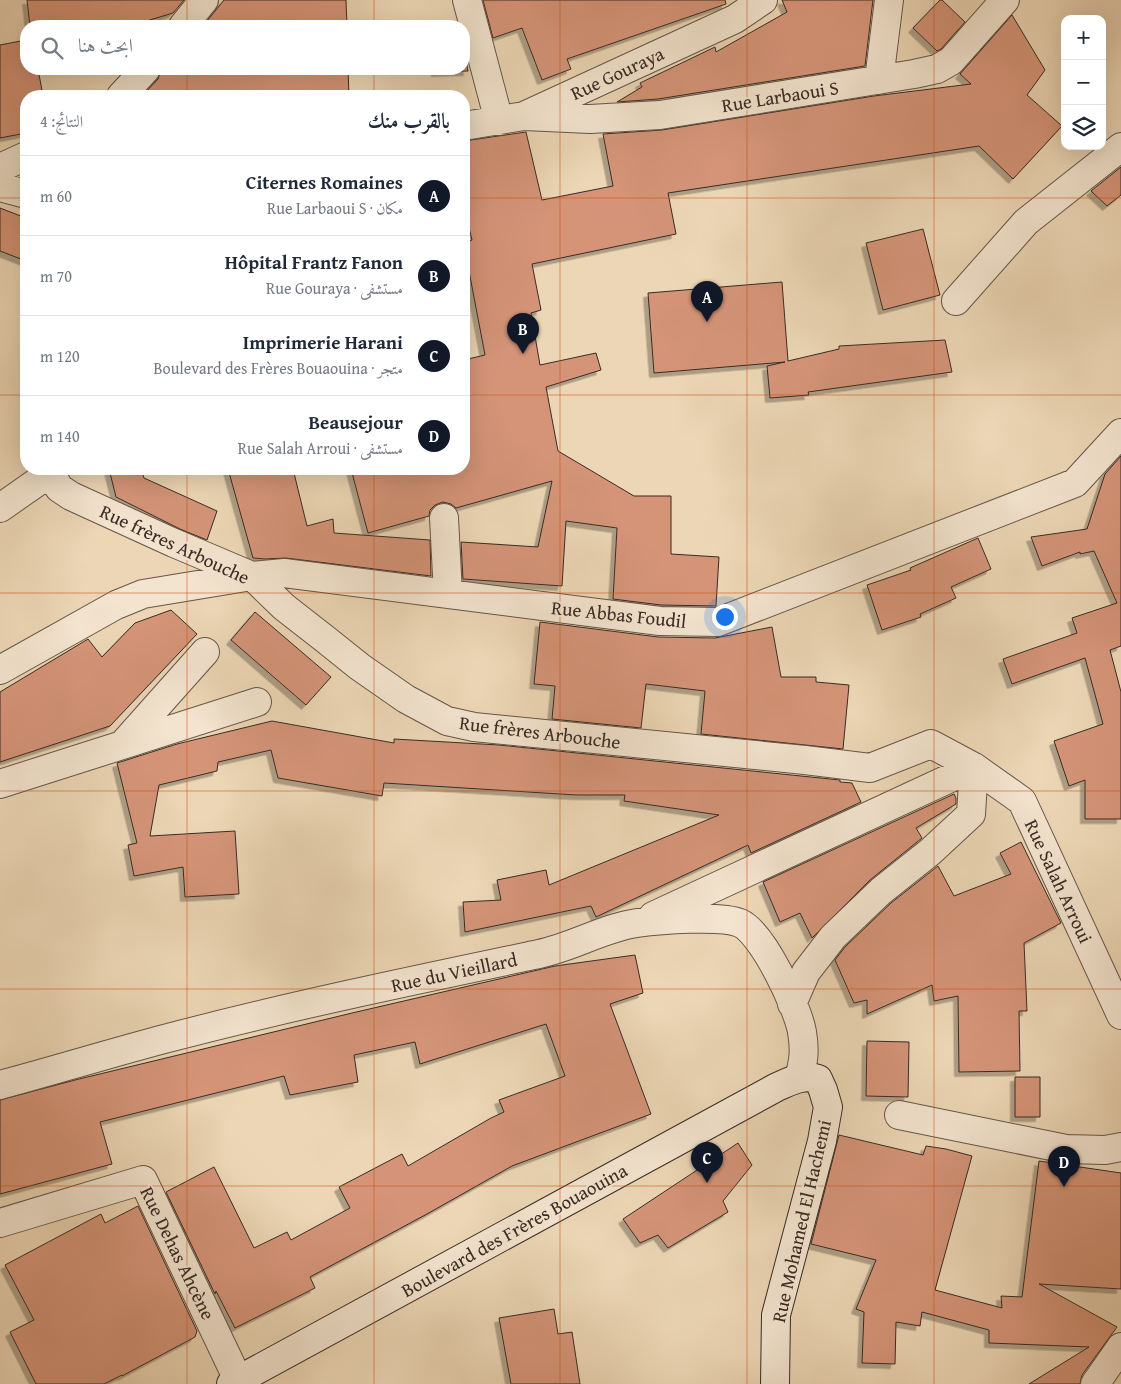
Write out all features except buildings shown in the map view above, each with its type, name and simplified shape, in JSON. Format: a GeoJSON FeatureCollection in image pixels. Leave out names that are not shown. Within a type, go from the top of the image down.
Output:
{"type":"FeatureCollection","features":[{"type":"Feature","properties":{"kind":"street"},"geometry":{"type":"LineString","coordinates":[[188,20],[204,0]]}},
{"type":"Feature","properties":{"kind":"street"},"geometry":{"type":"LineString","coordinates":[[467,0],[511,118]]}},
{"type":"Feature","properties":{"kind":"street","name":"Rue Gouraya"},"geometry":{"type":"LineString","coordinates":[[470,125],[511,118],[735,19],[764,0]]}},
{"type":"Feature","properties":{"kind":"street"},"geometry":{"type":"LineString","coordinates":[[879,80],[889,0]]}},
{"type":"Feature","properties":{"kind":"street","name":"Rue Larbaoui S"},"geometry":{"type":"LineString","coordinates":[[511,118],[590,119],[660,115],[937,69],[951,62],[1005,0]]}},
{"type":"Feature","properties":{"kind":"street"},"geometry":{"type":"LineString","coordinates":[[126,90],[140,75]]}},
{"type":"Feature","properties":{"kind":"street"},"geometry":{"type":"LineString","coordinates":[[956,301],[1026,222],[1121,146]]}},
{"type":"Feature","properties":{"kind":"street"},"geometry":{"type":"LineString","coordinates":[[0,168],[20,159]]}},
{"type":"Feature","properties":{"kind":"street"},"geometry":{"type":"LineString","coordinates":[[0,187],[20,192]]}},
{"type":"Feature","properties":{"kind":"street","name":"Rue Abbas Foudil"},"geometry":{"type":"LineString","coordinates":[[0,670],[129,599],[176,588],[284,573],[660,622],[718,622],[1075,483],[1121,433]]}},
{"type":"Feature","properties":{"kind":"street"},"geometry":{"type":"LineString","coordinates":[[0,508],[44,475]]}},
{"type":"Feature","properties":{"kind":"street","name":"Rue frères Arbouche"},"geometry":{"type":"LineString","coordinates":[[51,475],[59,488],[71,496],[174,544],[252,576],[284,606],[360,667],[406,699],[447,721],[474,727],[870,768],[931,744],[974,767]]}},
{"type":"Feature","properties":{"kind":"street"},"geometry":{"type":"LineString","coordinates":[[444,518],[448,594]]}},
{"type":"Feature","properties":{"kind":"street"},"geometry":{"type":"LineString","coordinates":[[174,544],[187,557],[192,570],[189,582],[176,588]]}},
{"type":"Feature","properties":{"kind":"street"},"geometry":{"type":"LineString","coordinates":[[124,744],[205,652]]}},
{"type":"Feature","properties":{"kind":"street"},"geometry":{"type":"LineString","coordinates":[[0,784],[257,702]]}},
{"type":"Feature","properties":{"kind":"street"},"geometry":{"type":"LineString","coordinates":[[637,923],[974,767],[971,814],[930,852],[881,891],[833,937],[806,972],[792,1004]]}},
{"type":"Feature","properties":{"kind":"street","name":"Rue Salah Arroui"},"geometry":{"type":"LineString","coordinates":[[974,767],[1022,801],[1121,1015]]}},
{"type":"Feature","properties":{"kind":"street","name":"Rue du Vieillard"},"geometry":{"type":"LineString","coordinates":[[0,1085],[169,1038],[413,980],[555,951],[616,928],[637,923],[685,919],[717,919],[741,924],[758,938],[773,961],[802,1029],[805,1058],[799,1078]]}},
{"type":"Feature","properties":{"kind":"street","name":"Rue Mohamed El Hachemi"},"geometry":{"type":"LineString","coordinates":[[774,1384],[776,1315],[822,1140],[828,1107],[818,1079],[810,1076],[799,1078]]}},
{"type":"Feature","properties":{"kind":"street","name":"Boulevard des Frères Bouaouina"},"geometry":{"type":"LineString","coordinates":[[236,1383],[777,1087],[799,1078]]}},
{"type":"Feature","properties":{"kind":"street"},"geometry":{"type":"LineString","coordinates":[[899,1115],[1066,1149],[1104,1150],[1121,1147]]}},
{"type":"Feature","properties":{"kind":"street","name":"Rue Dehas Ahcène"},"geometry":{"type":"LineString","coordinates":[[0,1223],[143,1180],[236,1383]]}},
{"type":"Feature","properties":{"kind":"street"},"geometry":{"type":"LineString","coordinates":[[1095,1384],[1121,1347]]}},
{"type":"Feature","properties":{"kind":"place","name":"Citernes Romaines"},"geometry":{"type":"Point","coordinates":[707,322]}},
{"type":"Feature","properties":{"kind":"place","name":"Hôpital Frantz Fanon"},"geometry":{"type":"Point","coordinates":[523,354]}},
{"type":"Feature","properties":{"kind":"place","name":"Imprimerie Harani"},"geometry":{"type":"Point","coordinates":[707,1183]}},
{"type":"Feature","properties":{"kind":"place","name":"Beausejour"},"geometry":{"type":"Point","coordinates":[1064,1187]}}]}
